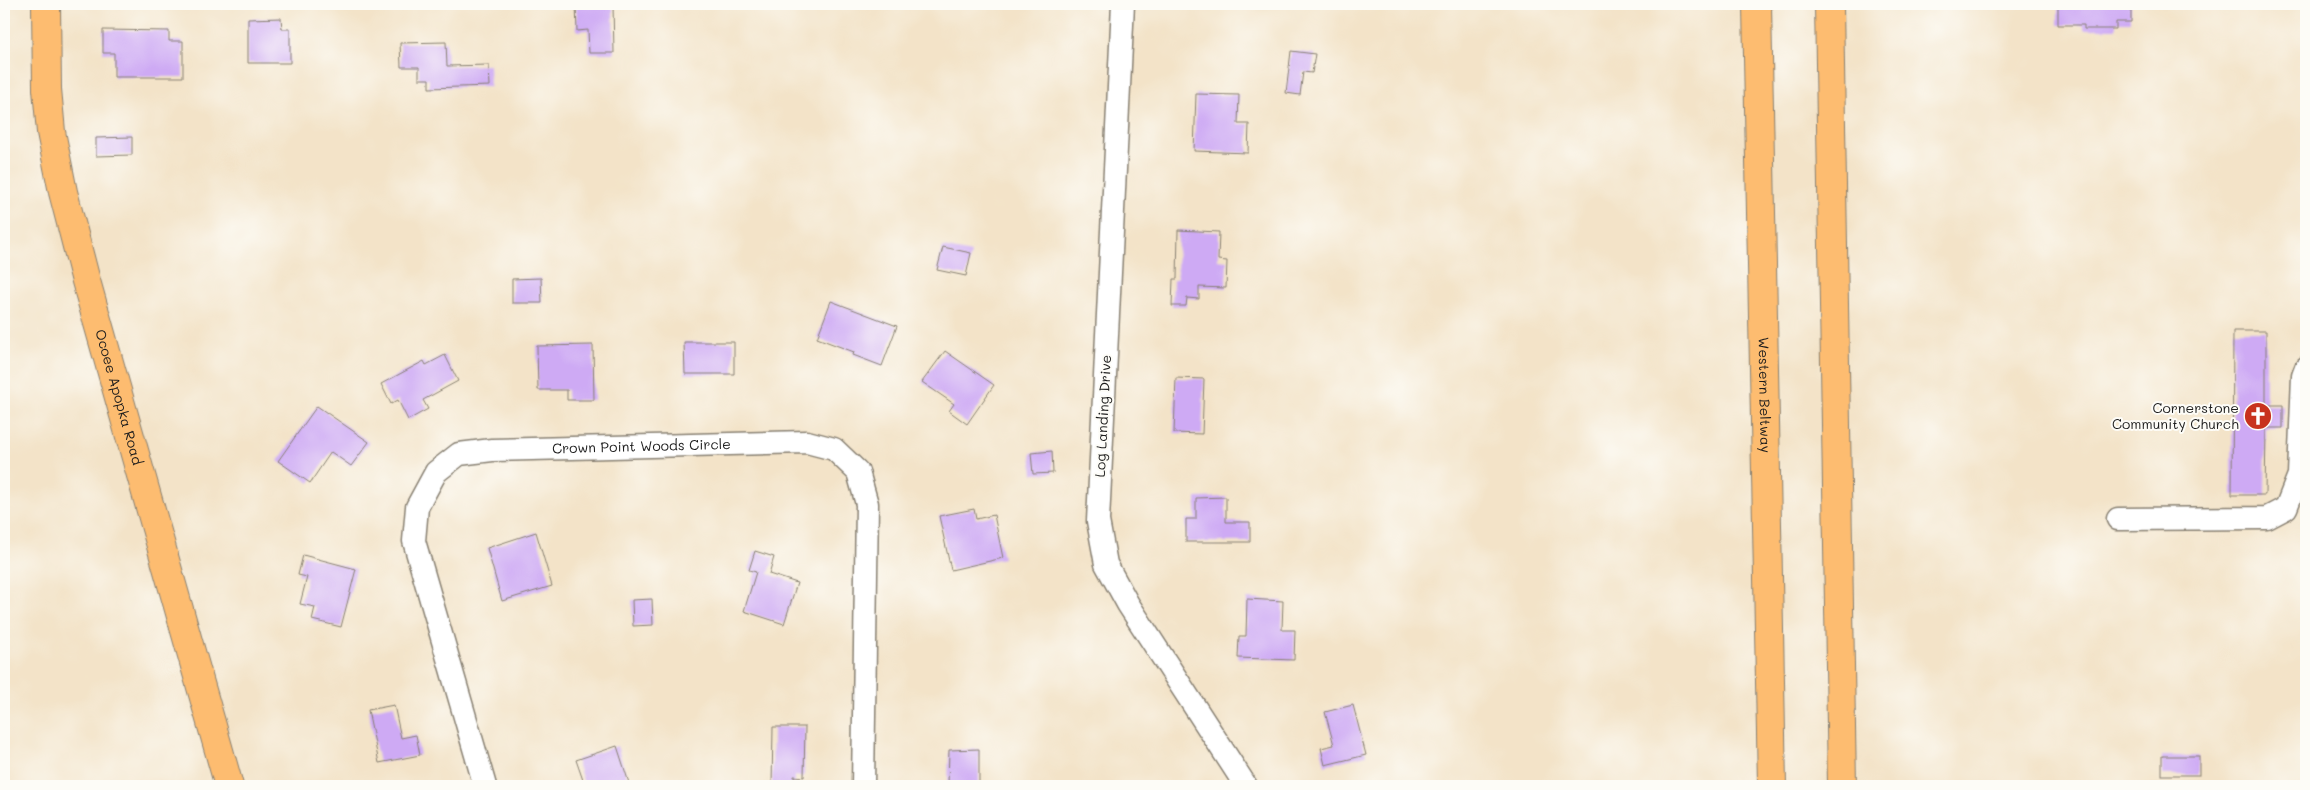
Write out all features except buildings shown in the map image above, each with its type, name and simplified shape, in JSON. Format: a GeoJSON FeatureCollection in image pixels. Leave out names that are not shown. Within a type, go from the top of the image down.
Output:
{"type":"FeatureCollection","features":[{"type":"Feature","properties":{"kind":"main road","name":"Ocoee Apopka Road"},"geometry":{"type":"LineString","coordinates":[[46,4],[51,132],[63,192],[86,281],[229,786]]}},
{"type":"Feature","properties":{"kind":"main road","name":"Western Beltway"},"geometry":{"type":"LineString","coordinates":[[1757,4],[1772,786]]}},
{"type":"Feature","properties":{"kind":"main road"},"geometry":{"type":"LineString","coordinates":[[1829,4],[1842,786]]}},
{"type":"Feature","properties":{"kind":"street","name":"Log Landing Drive"},"geometry":{"type":"LineString","coordinates":[[1123,4],[1098,521],[1106,564],[1128,604],[1246,786]]}},
{"type":"Feature","properties":{"kind":"street"},"geometry":{"type":"LineString","coordinates":[[2118,519],[2267,518],[2286,508],[2299,475],[2303,376],[2306,368]]}},
{"type":"Feature","properties":{"kind":"street","name":"Crown Point Woods Circle"},"geometry":{"type":"LineString","coordinates":[[484,786],[414,541],[417,507],[436,472],[459,454],[492,450],[807,442],[834,449],[858,472],[867,504],[863,786]]}},
{"type":"Feature","properties":{"kind":"place","name":"Cornerstone Community Church"},"geometry":{"type":"Point","coordinates":[2258,416]}}]}
